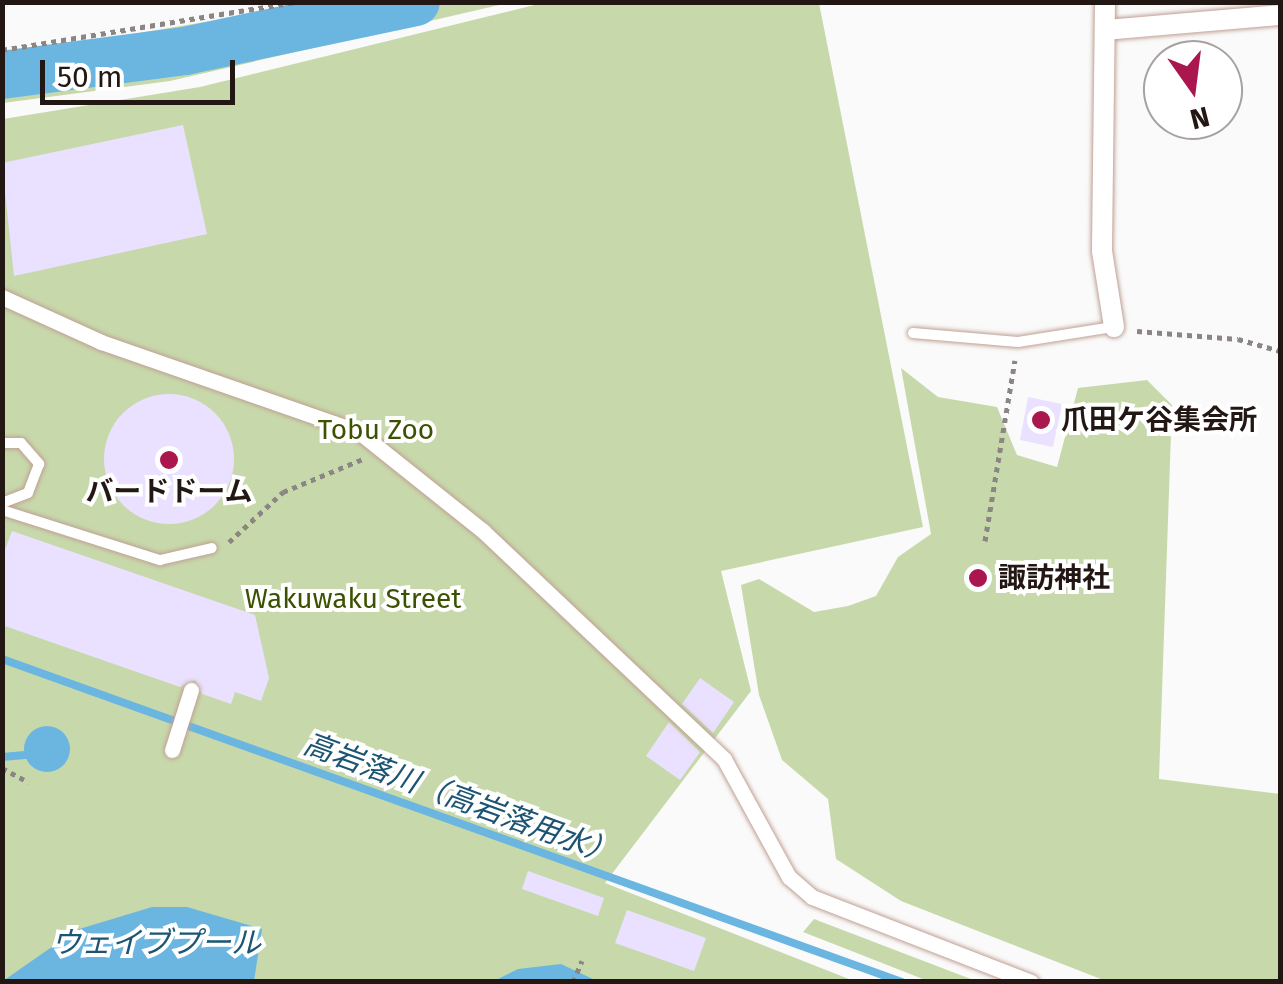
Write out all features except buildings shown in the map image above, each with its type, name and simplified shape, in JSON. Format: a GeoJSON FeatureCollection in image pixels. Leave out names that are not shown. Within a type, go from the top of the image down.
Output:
{"type":"FeatureCollection","features":[{"type":"Feature","properties":{"kind":"street"},"geometry":{"type":"LineString","coordinates":[[1105,2],[1102,251],[1114,327]]}},
{"type":"Feature","properties":{"kind":"street"},"geometry":{"type":"LineString","coordinates":[[1104,30],[1280,14]]}},
{"type":"Feature","properties":{"kind":"street"},"geometry":{"type":"LineString","coordinates":[[2,297],[101,342],[341,422],[483,530],[724,759],[789,877],[812,896],[1031,982]]}},
{"type":"Feature","properties":{"kind":"street"},"geometry":{"type":"LineString","coordinates":[[172,750],[191,690]]}},
{"type":"Feature","properties":{"kind":"lane"},"geometry":{"type":"LineString","coordinates":[[913,333],[1018,342],[1114,327]]}},
{"type":"Feature","properties":{"kind":"lane"},"geometry":{"type":"LineString","coordinates":[[2,442],[21,443],[34,451],[36,481],[30,509],[44,523]]}},
{"type":"Feature","properties":{"kind":"lane"},"geometry":{"type":"LineString","coordinates":[[2,506],[36,481]]}},
{"type":"Feature","properties":{"kind":"lane"},"geometry":{"type":"LineString","coordinates":[[2,506],[160,560],[212,548]]}},
{"type":"Feature","properties":{"kind":"path"},"geometry":{"type":"LineString","coordinates":[[2,50],[294,2]]}},
{"type":"Feature","properties":{"kind":"path"},"geometry":{"type":"LineString","coordinates":[[1114,327],[1238,338],[1280,351]]}},
{"type":"Feature","properties":{"kind":"path"},"geometry":{"type":"LineString","coordinates":[[985,541],[1018,342]]}},
{"type":"Feature","properties":{"kind":"path"},"geometry":{"type":"LineString","coordinates":[[212,548],[232,540],[283,492],[358,464],[376,448]]}},
{"type":"Feature","properties":{"kind":"path"},"geometry":{"type":"LineString","coordinates":[[2,768],[28,782]]}},
{"type":"Feature","properties":{"kind":"path"},"geometry":{"type":"LineString","coordinates":[[572,982],[582,960]]}},
{"type":"Feature","properties":{"kind":"green space"},"geometry":{"type":"Polygon","coordinates":[[[322,2],[393,3],[147,53],[3,70],[3,56],[322,2]]]}},
{"type":"Feature","properties":{"kind":"green space"},"geometry":{"type":"Polygon","coordinates":[[[447,2],[508,3],[170,81],[3,103],[3,85],[357,29],[447,2]]]}},
{"type":"Feature","properties":{"kind":"green space","name":"Tobu Zoo"},"geometry":{"type":"Polygon","coordinates":[[[543,3],[819,3],[923,527],[721,571],[751,691],[605,883],[854,981],[3,981],[3,119],[200,87],[543,3]]]}},
{"type":"Feature","properties":{"kind":"green space"},"geometry":{"type":"Polygon","coordinates":[[[901,368],[938,397],[997,407],[1017,455],[1057,467],[1078,388],[1147,380],[1172,405],[1159,779],[1280,794],[1280,981],[1106,981],[901,901],[836,859],[828,799],[782,760],[759,695],[741,585],[759,579],[814,612],[848,606],[876,596],[898,557],[931,534],[901,368]]]}},
{"type":"Feature","properties":{"kind":"green space"},"geometry":{"type":"Polygon","coordinates":[[[814,919],[976,981],[928,981],[803,932],[814,919]]]}},
{"type":"Feature","properties":{"kind":"water"},"geometry":{"type":"Polygon","coordinates":[[[47,726],[63,733],[70,749],[63,765],[47,772],[31,765],[24,749],[31,733],[47,726]]]}},
{"type":"Feature","properties":{"kind":"water","name":"ウェイブプール"},"geometry":{"type":"Polygon","coordinates":[[[152,907],[187,907],[262,929],[254,981],[3,981],[76,930],[152,907]]]}},
{"type":"Feature","properties":{"kind":"water"},"geometry":{"type":"Polygon","coordinates":[[[561,964],[597,981],[494,981],[518,969],[561,964]]]}},
{"type":"Feature","properties":{"kind":"waterway"},"geometry":{"type":"LineString","coordinates":[[2,75],[185,51],[416,2]]}},
{"type":"Feature","properties":{"kind":"waterway","name":"高岩落川（高岩落用水）"},"geometry":{"type":"LineString","coordinates":[[2,659],[902,982]]}},
{"type":"Feature","properties":{"kind":"waterway"},"geometry":{"type":"LineString","coordinates":[[2,757],[25,755]]}},
{"type":"Feature","properties":{"kind":"place","name":"爪田ケ谷集会所"},"geometry":{"type":"Point","coordinates":[1041,420]}},
{"type":"Feature","properties":{"kind":"place","name":"バードドーム"},"geometry":{"type":"Point","coordinates":[169,460]}},
{"type":"Feature","properties":{"kind":"place","name":"諏訪神社"},"geometry":{"type":"Point","coordinates":[978,578]}},
{"type":"Feature","properties":{"kind":"park label","name":"Wakuwaku Street"},"geometry":{"type":"Point","coordinates":[353,599]}}]}
